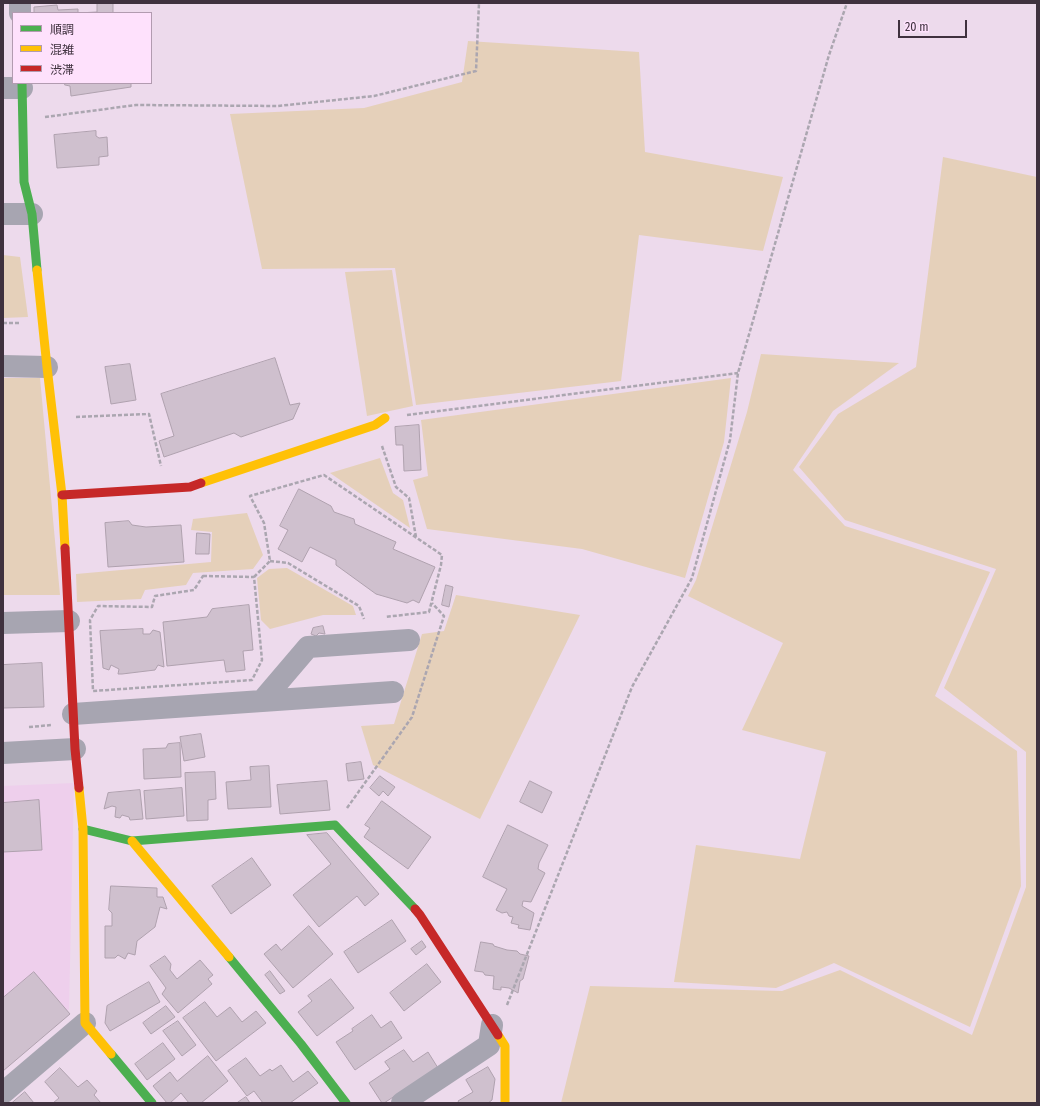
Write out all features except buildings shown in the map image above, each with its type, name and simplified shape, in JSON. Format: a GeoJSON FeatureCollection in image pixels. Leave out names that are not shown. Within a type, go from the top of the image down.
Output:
{"type":"FeatureCollection","features":[{"type":"Feature","properties":{"kind":"street"},"geometry":{"type":"LineString","coordinates":[[16,86],[22,120],[24,182],[32,214],[47,367],[62,495],[75,749],[83,829],[85,1023],[152,1103]]}},
{"type":"Feature","properties":{"kind":"street"},"geometry":{"type":"LineString","coordinates":[[3,214],[32,214]]}},
{"type":"Feature","properties":{"kind":"street"},"geometry":{"type":"LineString","coordinates":[[3,366],[47,367]]}},
{"type":"Feature","properties":{"kind":"street"},"geometry":{"type":"LineString","coordinates":[[62,495],[190,487],[375,425],[385,418]]}},
{"type":"Feature","properties":{"kind":"street"},"geometry":{"type":"LineString","coordinates":[[3,623],[69,621]]}},
{"type":"Feature","properties":{"kind":"street"},"geometry":{"type":"LineString","coordinates":[[262,701],[308,646],[410,640]]}},
{"type":"Feature","properties":{"kind":"street"},"geometry":{"type":"LineString","coordinates":[[73,714],[393,692]]}},
{"type":"Feature","properties":{"kind":"street"},"geometry":{"type":"LineString","coordinates":[[3,752],[75,749]]}},
{"type":"Feature","properties":{"kind":"street"},"geometry":{"type":"LineString","coordinates":[[83,829],[132,841],[335,825],[420,915],[505,1046],[505,1103]]}},
{"type":"Feature","properties":{"kind":"street"},"geometry":{"type":"LineString","coordinates":[[132,841],[301,1044],[346,1103]]}},
{"type":"Feature","properties":{"kind":"street"},"geometry":{"type":"LineString","coordinates":[[3,1093],[85,1023]]}},
{"type":"Feature","properties":{"kind":"street"},"geometry":{"type":"LineString","coordinates":[[402,1103],[489,1045],[492,1025]]}},
{"type":"Feature","properties":{"kind":"path"},"geometry":{"type":"LineString","coordinates":[[22,120],[136,104],[278,106],[367,97],[476,71],[479,3]]}},
{"type":"Feature","properties":{"kind":"path"},"geometry":{"type":"LineString","coordinates":[[492,1025],[508,1004],[632,687],[692,578],[730,440],[738,373],[829,54],[847,3]]}},
{"type":"Feature","properties":{"kind":"path"},"geometry":{"type":"LineString","coordinates":[[385,418],[738,373]]}},
{"type":"Feature","properties":{"kind":"path"},"geometry":{"type":"LineString","coordinates":[[53,418],[149,414],[162,471]]}},
{"type":"Feature","properties":{"kind":"path"},"geometry":{"type":"LineString","coordinates":[[375,425],[396,487],[409,498],[417,538]]}},
{"type":"Feature","properties":{"kind":"path"},"geometry":{"type":"LineString","coordinates":[[270,562],[264,523],[250,496],[324,475],[442,555],[441,566],[429,612],[378,618]]}},
{"type":"Feature","properties":{"kind":"path"},"geometry":{"type":"LineString","coordinates":[[254,577],[262,660],[252,680],[93,691],[90,620],[98,606],[152,607],[155,596],[194,590],[203,576],[254,577],[270,562],[288,563],[359,606],[364,619],[371,618]]}},
{"type":"Feature","properties":{"kind":"path"},"geometry":{"type":"LineString","coordinates":[[335,825],[412,717],[444,616],[431,603]]}},
{"type":"Feature","properties":{"kind":"path"},"geometry":{"type":"LineString","coordinates":[[24,727],[53,725]]}},
{"type":"Feature","properties":{"kind":"shaded area"},"geometry":{"type":"Polygon","coordinates":[[[468,41],[639,52],[645,152],[783,177],[763,251],[639,235],[621,381],[416,405],[395,268],[262,269],[230,114],[364,108],[462,82],[468,41]]]}},
{"type":"Feature","properties":{"kind":"shaded area"},"geometry":{"type":"Polygon","coordinates":[[[943,157],[1037,177],[1037,1103],[561,1103],[590,986],[782,991],[840,970],[972,1035],[1026,887],[1026,752],[944,688],[996,569],[845,520],[799,467],[838,414],[916,367],[943,157]]]}},
{"type":"Feature","properties":{"kind":"shaded area"},"geometry":{"type":"Polygon","coordinates":[[[3,255],[20,257],[28,317],[3,318],[3,255]]]}},
{"type":"Feature","properties":{"kind":"shaded area"},"geometry":{"type":"Polygon","coordinates":[[[392,270],[413,406],[367,416],[345,272],[392,270]]]}},
{"type":"Feature","properties":{"kind":"shaded area"},"geometry":{"type":"Polygon","coordinates":[[[761,354],[899,363],[833,411],[793,470],[845,526],[990,572],[935,696],[1017,751],[1021,886],[970,1027],[834,963],[776,988],[674,982],[696,845],[800,859],[826,752],[742,730],[783,643],[688,596],[696,580],[747,412],[761,354]]]}},
{"type":"Feature","properties":{"kind":"shaded area"},"geometry":{"type":"Polygon","coordinates":[[[3,378],[40,378],[60,595],[3,595],[3,378]]]}},
{"type":"Feature","properties":{"kind":"shaded area"},"geometry":{"type":"Polygon","coordinates":[[[731,378],[724,442],[685,578],[582,549],[427,529],[413,480],[428,476],[421,420],[731,378]]]}},
{"type":"Feature","properties":{"kind":"shaded area"},"geometry":{"type":"Polygon","coordinates":[[[380,458],[393,493],[403,500],[410,528],[330,473],[380,458]]]}},
{"type":"Feature","properties":{"kind":"shaded area"},"geometry":{"type":"Polygon","coordinates":[[[247,513],[263,555],[253,569],[193,573],[186,585],[145,590],[141,599],[77,602],[76,574],[211,562],[212,532],[191,530],[193,519],[247,513]]]}},
{"type":"Feature","properties":{"kind":"shaded area"},"geometry":{"type":"Polygon","coordinates":[[[287,568],[353,606],[356,615],[323,615],[270,629],[261,620],[257,578],[269,569],[287,568]]]}},
{"type":"Feature","properties":{"kind":"shaded area"},"geometry":{"type":"Polygon","coordinates":[[[456,595],[580,615],[480,819],[373,765],[361,726],[394,724],[422,634],[444,631],[456,595]]]}},
{"type":"Feature","properties":{"kind":"shaded area"},"geometry":{"type":"Polygon","coordinates":[[[74,783],[69,1009],[3,1069],[3,786],[74,783]]]}},
{"type":"Feature","properties":{"kind":"traffic: fast"},"geometry":{"type":"LineString","coordinates":[[22,84],[24,182],[32,214],[37,270]]}},
{"type":"Feature","properties":{"kind":"traffic: fast"},"geometry":{"type":"LineString","coordinates":[[83,829],[132,841],[335,825],[415,909]]}},
{"type":"Feature","properties":{"kind":"traffic: fast"},"geometry":{"type":"LineString","coordinates":[[229,957],[301,1044],[346,1103]]}},
{"type":"Feature","properties":{"kind":"traffic: fast"},"geometry":{"type":"LineString","coordinates":[[111,1054],[152,1103]]}},
{"type":"Feature","properties":{"kind":"traffic: slow"},"geometry":{"type":"LineString","coordinates":[[37,270],[62,495],[65,548]]}},
{"type":"Feature","properties":{"kind":"traffic: slow"},"geometry":{"type":"LineString","coordinates":[[201,483],[375,425],[385,418]]}},
{"type":"Feature","properties":{"kind":"traffic: slow"},"geometry":{"type":"LineString","coordinates":[[79,788],[83,829],[85,1023],[111,1054]]}},
{"type":"Feature","properties":{"kind":"traffic: slow"},"geometry":{"type":"LineString","coordinates":[[132,841],[229,957]]}},
{"type":"Feature","properties":{"kind":"traffic: slow"},"geometry":{"type":"LineString","coordinates":[[498,1035],[505,1046],[505,1103]]}},
{"type":"Feature","properties":{"kind":"traffic: jam"},"geometry":{"type":"LineString","coordinates":[[62,495],[190,487],[201,483]]}},
{"type":"Feature","properties":{"kind":"traffic: jam"},"geometry":{"type":"LineString","coordinates":[[65,548],[75,749],[79,788]]}},
{"type":"Feature","properties":{"kind":"traffic: jam"},"geometry":{"type":"LineString","coordinates":[[415,909],[498,1035]]}}]}
